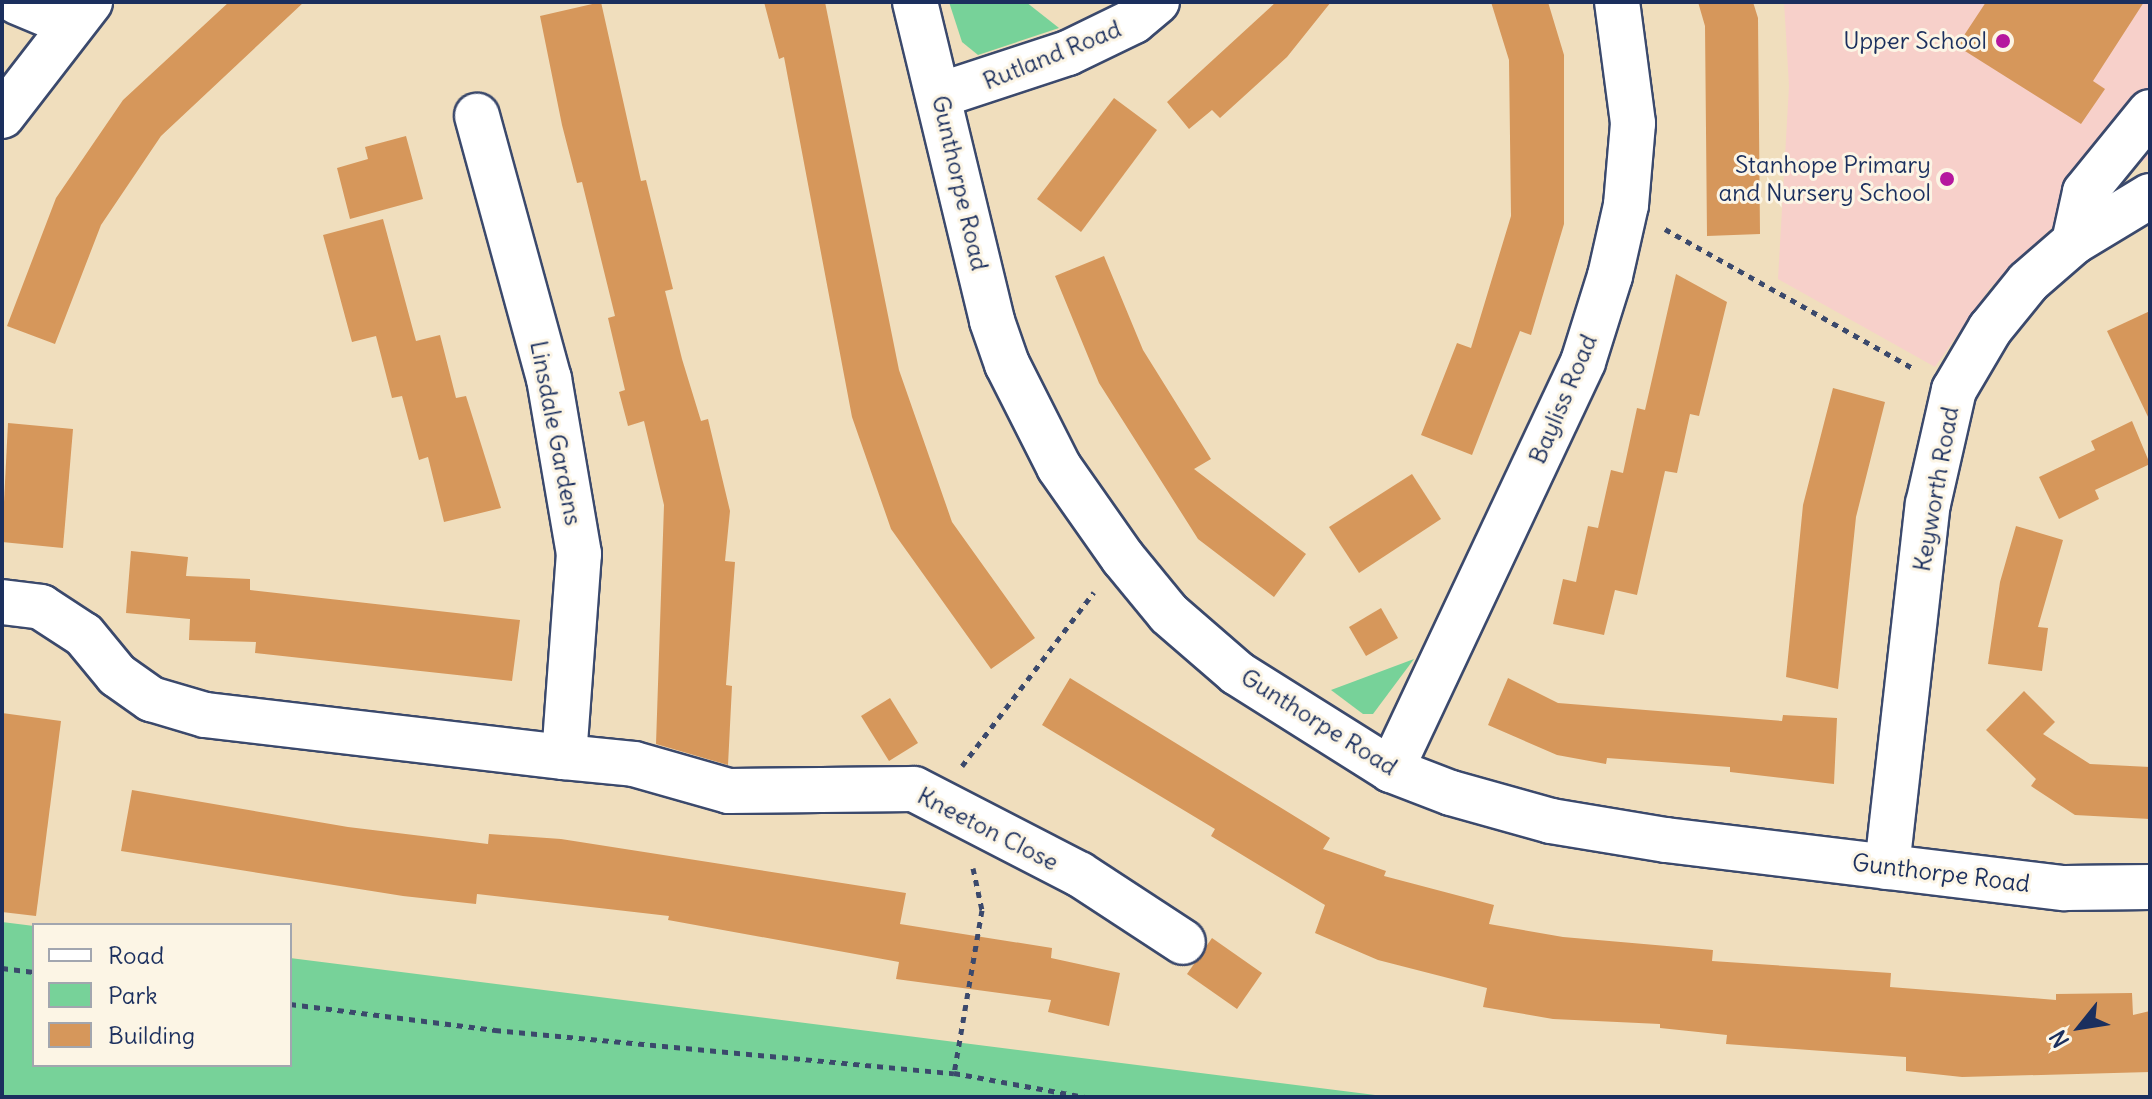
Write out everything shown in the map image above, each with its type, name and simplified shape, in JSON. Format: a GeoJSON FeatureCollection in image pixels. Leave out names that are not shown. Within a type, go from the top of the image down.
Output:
{"type":"FeatureCollection","features":[{"type":"Feature","properties":{"kind":"street"},"geometry":{"type":"LineString","coordinates":[[2,116],[80,13],[17,2]]}},
{"type":"Feature","properties":{"kind":"street","name":"Gunthorpe Road"},"geometry":{"type":"LineString","coordinates":[[915,2],[940,95],[992,321],[1007,364],[1059,467],[1123,558],[1169,614],[1237,673],[1391,770],[1451,793],[1551,821],[2065,888],[2150,887]]}},
{"type":"Feature","properties":{"kind":"street","name":"Rutland Road"},"geometry":{"type":"LineString","coordinates":[[940,95],[1068,53],[1134,21],[1157,2]]}},
{"type":"Feature","properties":{"kind":"street","name":"Bayliss Road"},"geometry":{"type":"LineString","coordinates":[[1391,770],[1583,362],[1626,205],[1632,110],[1617,2]]}},
{"type":"Feature","properties":{"kind":"street"},"geometry":{"type":"LineString","coordinates":[[2074,242],[2085,192],[2150,112]]}},
{"type":"Feature","properties":{"kind":"street","name":"Linsdale Gardens"},"geometry":{"type":"LineString","coordinates":[[477,116],[549,379],[579,554],[564,757]]}},
{"type":"Feature","properties":{"kind":"street","name":"Keyworth Road"},"geometry":{"type":"LineString","coordinates":[[1887,867],[1928,504],[1954,390],[1990,329],[2028,282],[2074,242],[2150,196]]}},
{"type":"Feature","properties":{"kind":"street"},"geometry":{"type":"LineString","coordinates":[[2,602],[41,607],[84,635],[117,675],[151,699],[205,715],[564,757]]}},
{"type":"Feature","properties":{"kind":"street","name":"Kneeton Close"},"geometry":{"type":"LineString","coordinates":[[564,757],[634,764],[729,791],[914,789],[953,806],[1079,874],[1183,942]]}},
{"type":"Feature","properties":{"kind":"path"},"geometry":{"type":"LineString","coordinates":[[1626,205],[1954,390]]}},
{"type":"Feature","properties":{"kind":"path"},"geometry":{"type":"LineString","coordinates":[[954,1073],[982,910],[953,806],[1123,558]]}},
{"type":"Feature","properties":{"kind":"path"},"geometry":{"type":"LineString","coordinates":[[2,968],[32,972]]}},
{"type":"Feature","properties":{"kind":"path"},"geometry":{"type":"LineString","coordinates":[[292,1004],[495,1030],[954,1073],[1085,1097]]}},
{"type":"Feature","properties":{"kind":"shaded area","name":"Stanhope Primary and Nursery School"},"geometry":{"type":"Polygon","coordinates":[[[1784,2],[2150,2],[2150,157],[2088,195],[2042,237],[1990,288],[1935,367],[1778,279],[1789,86],[1784,2]]]}},
{"type":"Feature","properties":{"kind":"green space"},"geometry":{"type":"Polygon","coordinates":[[[949,2],[1026,2],[1059,28],[978,55],[962,42],[949,2]]]}},
{"type":"Feature","properties":{"kind":"green space"},"geometry":{"type":"Polygon","coordinates":[[[1414,659],[1373,714],[1363,714],[1331,690],[1414,659]]]}},
{"type":"Feature","properties":{"kind":"green space"},"geometry":{"type":"Polygon","coordinates":[[[2,922],[32,926],[32,1067],[292,1067],[292,958],[1391,1097],[2,1097],[2,922]]]}},
{"type":"Feature","properties":{"kind":"building"},"geometry":{"type":"Polygon","coordinates":[[[229,2],[304,2],[161,136],[101,225],[55,344],[7,326],[56,198],[123,100],[229,2]]]}},
{"type":"Feature","properties":{"kind":"building"},"geometry":{"type":"Polygon","coordinates":[[[601,2],[641,181],[646,180],[673,289],[665,291],[682,359],[701,421],[708,419],[730,511],[725,561],[735,562],[726,685],[732,686],[728,765],[656,744],[664,505],[644,421],[628,426],[619,392],[625,390],[608,318],[615,316],[582,182],[577,183],[562,125],[540,16],[601,2]]]}},
{"type":"Feature","properties":{"kind":"building"},"geometry":{"type":"Polygon","coordinates":[[[764,2],[825,2],[899,370],[952,522],[1035,638],[991,669],[891,529],[852,417],[784,57],[779,59],[764,2]]]}},
{"type":"Feature","properties":{"kind":"building"},"geometry":{"type":"Polygon","coordinates":[[[1276,2],[1331,2],[1287,57],[1220,118],[1212,110],[1189,129],[1167,102],[1276,2]]]}},
{"type":"Feature","properties":{"kind":"building"},"geometry":{"type":"Polygon","coordinates":[[[1491,2],[1548,2],[1564,55],[1564,224],[1531,335],[1520,331],[1472,455],[1421,435],[1457,343],[1471,348],[1511,216],[1509,60],[1491,2]]]}},
{"type":"Feature","properties":{"kind":"building"},"geometry":{"type":"Polygon","coordinates":[[[1698,2],[1753,2],[1758,18],[1760,234],[1707,236],[1705,26],[1698,2]]]}},
{"type":"Feature","properties":{"kind":"building","name":"Upper School"},"geometry":{"type":"Polygon","coordinates":[[[1986,2],[2144,2],[2093,81],[2105,89],[2081,124],[1957,46],[1986,2]]]}},
{"type":"Feature","properties":{"kind":"building"},"geometry":{"type":"Polygon","coordinates":[[[1114,98],[1157,130],[1081,232],[1037,199],[1114,98]]]}},
{"type":"Feature","properties":{"kind":"building"},"geometry":{"type":"Polygon","coordinates":[[[406,136],[423,199],[350,219],[337,168],[368,159],[365,147],[406,136]]]}},
{"type":"Feature","properties":{"kind":"building"},"geometry":{"type":"Polygon","coordinates":[[[383,219],[416,341],[440,335],[456,398],[466,396],[501,508],[444,522],[428,457],[419,460],[402,396],[392,398],[376,336],[352,342],[323,235],[383,219]]]}},
{"type":"Feature","properties":{"kind":"building"},"geometry":{"type":"Polygon","coordinates":[[[1104,256],[1143,350],[1211,459],[1194,469],[1306,554],[1274,597],[1198,539],[1099,383],[1055,276],[1104,256]]]}},
{"type":"Feature","properties":{"kind":"building"},"geometry":{"type":"Polygon","coordinates":[[[1676,274],[1727,302],[1699,416],[1690,414],[1677,473],[1665,471],[1637,595],[1615,590],[1604,635],[1553,624],[1563,579],[1576,582],[1588,526],[1598,528],[1611,470],[1623,473],[1637,408],[1645,410],[1676,274]]]}},
{"type":"Feature","properties":{"kind":"building"},"geometry":{"type":"Polygon","coordinates":[[[2150,311],[2150,421],[2107,331],[2150,311]]]}},
{"type":"Feature","properties":{"kind":"building"},"geometry":{"type":"Polygon","coordinates":[[[1833,388],[1885,402],[1856,517],[1838,689],[1786,677],[1803,505],[1833,388]]]}},
{"type":"Feature","properties":{"kind":"building"},"geometry":{"type":"Polygon","coordinates":[[[2132,421],[2150,464],[2095,490],[2099,499],[2059,519],[2039,477],[2095,450],[2091,441],[2132,421]]]}},
{"type":"Feature","properties":{"kind":"building"},"geometry":{"type":"Polygon","coordinates":[[[8,423],[73,429],[63,548],[2,542],[8,423]]]}},
{"type":"Feature","properties":{"kind":"building"},"geometry":{"type":"Polygon","coordinates":[[[1412,474],[1441,519],[1359,573],[1329,527],[1412,474]]]}},
{"type":"Feature","properties":{"kind":"building"},"geometry":{"type":"Polygon","coordinates":[[[2016,526],[2063,540],[2038,627],[2048,628],[2042,671],[1988,664],[2000,582],[2016,526]]]}},
{"type":"Feature","properties":{"kind":"building"},"geometry":{"type":"Polygon","coordinates":[[[131,551],[188,557],[186,576],[250,579],[250,590],[520,620],[512,681],[255,653],[256,642],[189,640],[190,619],[126,613],[131,551]]]}},
{"type":"Feature","properties":{"kind":"building"},"geometry":{"type":"Polygon","coordinates":[[[1381,608],[1398,638],[1366,656],[1349,627],[1381,608]]]}},
{"type":"Feature","properties":{"kind":"building"},"geometry":{"type":"Polygon","coordinates":[[[1070,678],[1330,838],[1323,849],[1386,871],[1384,876],[1494,905],[1489,924],[1563,937],[1713,950],[1712,961],[1891,973],[1890,987],[2056,1000],[2056,994],[2132,993],[2133,1015],[2150,1011],[2150,1072],[1962,1077],[1906,1071],[1906,1057],[1726,1044],[1727,1035],[1660,1028],[1660,1024],[1553,1019],[1483,1007],[1487,988],[1378,960],[1315,933],[1325,905],[1211,836],[1215,829],[1042,725],[1070,678]]]}},
{"type":"Feature","properties":{"kind":"building"},"geometry":{"type":"Polygon","coordinates":[[[1508,678],[1558,703],[1782,721],[1783,715],[1837,718],[1834,784],[1730,772],[1730,767],[1607,758],[1606,764],[1557,755],[1488,725],[1508,678]]]}},
{"type":"Feature","properties":{"kind":"building"},"geometry":{"type":"Polygon","coordinates":[[[2024,691],[2055,722],[2043,734],[2090,764],[2150,767],[2150,819],[2075,815],[2031,786],[2036,779],[1986,730],[2024,691]]]}},
{"type":"Feature","properties":{"kind":"building"},"geometry":{"type":"Polygon","coordinates":[[[890,698],[918,743],[889,761],[861,716],[890,698]]]}},
{"type":"Feature","properties":{"kind":"building"},"geometry":{"type":"Polygon","coordinates":[[[2,713],[61,721],[36,916],[2,912],[2,713]]]}},
{"type":"Feature","properties":{"kind":"building"},"geometry":{"type":"Polygon","coordinates":[[[132,790],[348,827],[488,844],[489,834],[561,839],[906,893],[900,924],[1052,948],[1051,958],[1120,973],[1109,1026],[1048,1012],[1051,1000],[896,979],[899,962],[668,920],[669,916],[477,894],[476,904],[403,896],[121,851],[132,790]]]}},
{"type":"Feature","properties":{"kind":"building"},"geometry":{"type":"Polygon","coordinates":[[[1212,938],[1262,973],[1237,1009],[1187,974],[1212,938]]]}},
{"type":"Feature","properties":{"kind":"place","name":"Upper School"},"geometry":{"type":"Point","coordinates":[2003,41]}},
{"type":"Feature","properties":{"kind":"place","name":"Stanhope Primary and Nursery School"},"geometry":{"type":"Point","coordinates":[1947,179]}}]}
